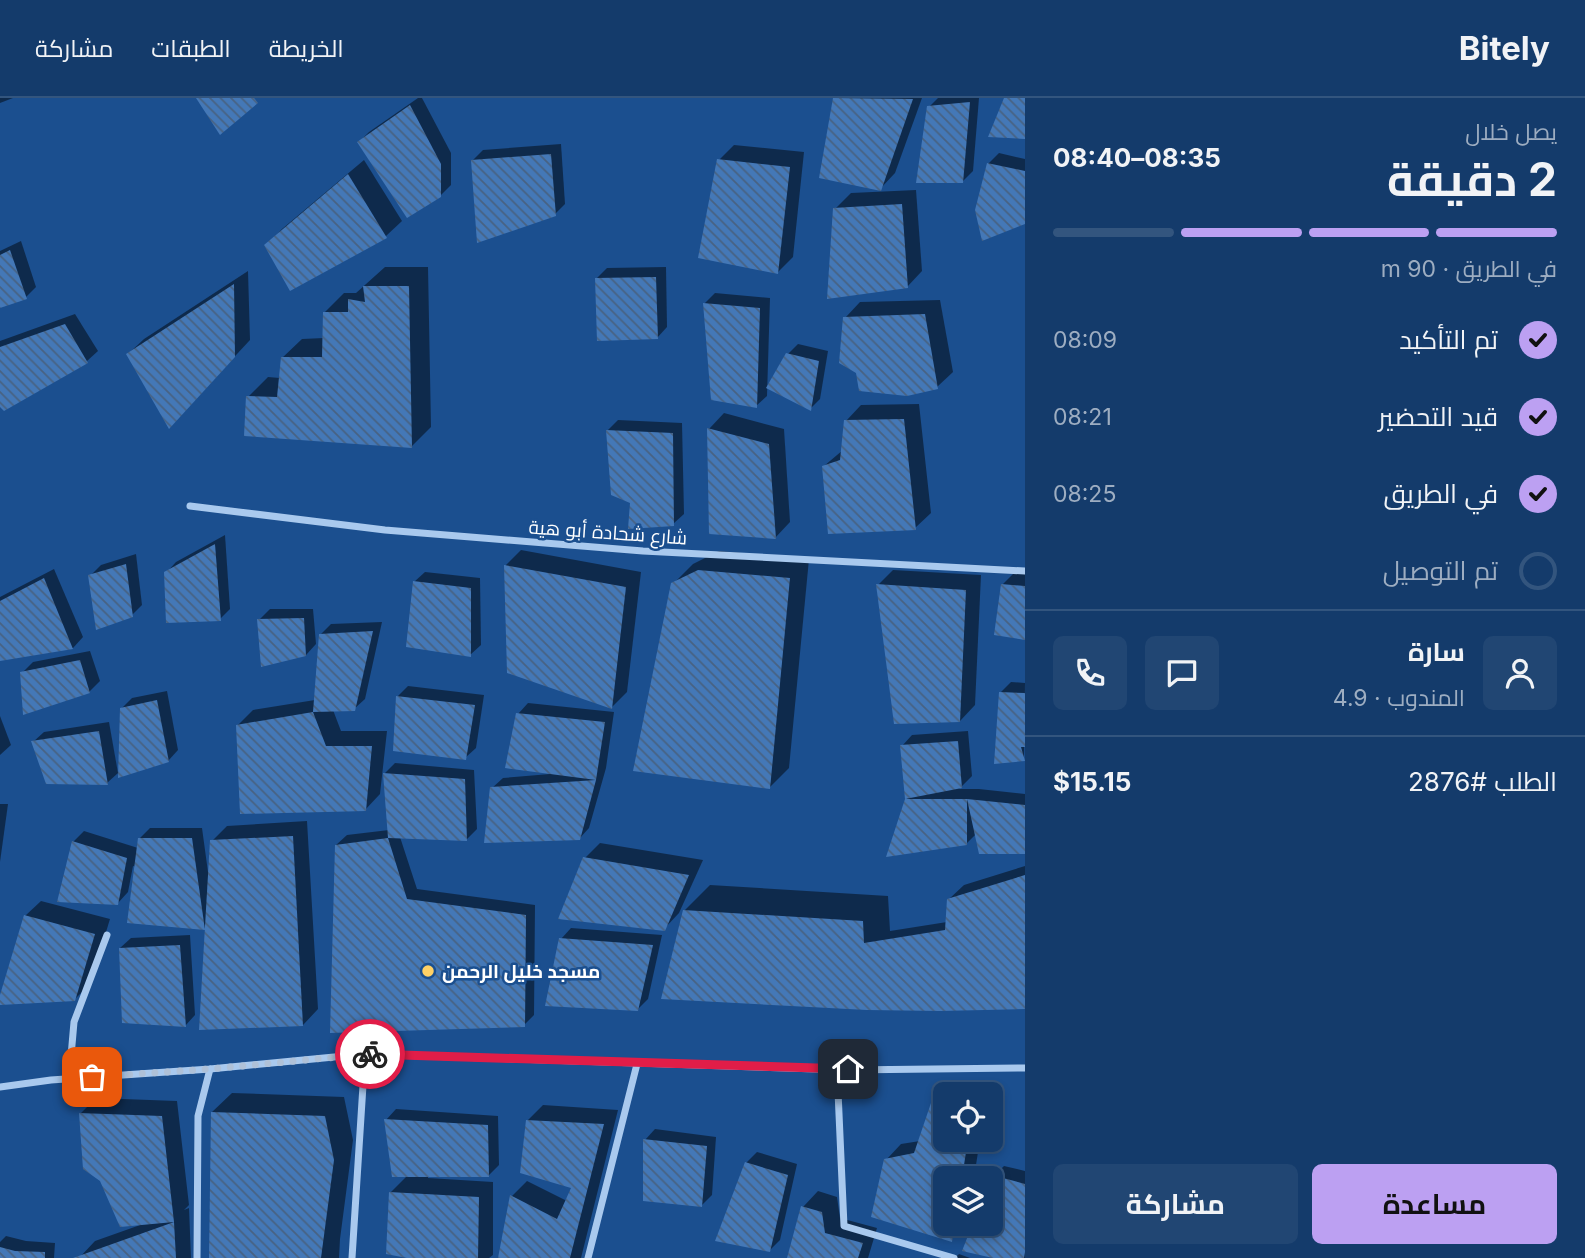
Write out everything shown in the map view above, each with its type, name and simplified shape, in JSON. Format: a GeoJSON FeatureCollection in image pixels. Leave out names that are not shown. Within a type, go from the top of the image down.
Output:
{"type":"FeatureCollection","features":[{"type":"Feature","properties":{"kind":"street","name":"شارع شحادة أبو هية"},"geometry":{"type":"LineString","coordinates":[[190,506],[385,530],[629,550],[1025,571]]}},
{"type":"Feature","properties":{"kind":"street"},"geometry":{"type":"LineString","coordinates":[[69,1079],[74,1022],[107,936]]}},
{"type":"Feature","properties":{"kind":"street"},"geometry":{"type":"LineString","coordinates":[[0,1087],[365,1054],[837,1069],[1025,1068]]}},
{"type":"Feature","properties":{"kind":"street"},"geometry":{"type":"LineString","coordinates":[[352,1258],[365,1054]]}},
{"type":"Feature","properties":{"kind":"street"},"geometry":{"type":"LineString","coordinates":[[588,1258],[637,1064]]}},
{"type":"Feature","properties":{"kind":"street"},"geometry":{"type":"LineString","coordinates":[[197,1258],[198,1116],[210,1069]]}},
{"type":"Feature","properties":{"kind":"street"},"geometry":{"type":"LineString","coordinates":[[837,1069],[844,1226],[954,1258]]}},
{"type":"Feature","properties":{"kind":"building"},"geometry":{"type":"Polygon","coordinates":[[[196,98],[254,98],[258,103],[220,135],[196,98]]]}},
{"type":"Feature","properties":{"kind":"building"},"geometry":{"type":"Polygon","coordinates":[[[833,98],[913,99],[881,191],[819,178],[833,98]]]}},
{"type":"Feature","properties":{"kind":"building"},"geometry":{"type":"Polygon","coordinates":[[[1004,98],[1025,98],[1025,139],[988,137],[1004,98]]]}},
{"type":"Feature","properties":{"kind":"building"},"geometry":{"type":"Polygon","coordinates":[[[970,102],[963,183],[916,183],[927,106],[970,102]]]}},
{"type":"Feature","properties":{"kind":"building"},"geometry":{"type":"Polygon","coordinates":[[[410,105],[441,164],[441,197],[407,218],[357,142],[410,105]]]}},
{"type":"Feature","properties":{"kind":"building"},"geometry":{"type":"Polygon","coordinates":[[[551,154],[556,216],[477,243],[471,160],[551,154]]]}},
{"type":"Feature","properties":{"kind":"building"},"geometry":{"type":"Polygon","coordinates":[[[717,159],[790,167],[778,274],[698,258],[717,159]]]}},
{"type":"Feature","properties":{"kind":"building"},"geometry":{"type":"Polygon","coordinates":[[[987,163],[1025,171],[1025,224],[982,241],[975,210],[987,163]]]}},
{"type":"Feature","properties":{"kind":"building"},"geometry":{"type":"Polygon","coordinates":[[[348,174],[387,238],[290,291],[264,245],[348,174]]]}},
{"type":"Feature","properties":{"kind":"building"},"geometry":{"type":"Polygon","coordinates":[[[902,204],[908,288],[827,299],[833,208],[902,204]]]}},
{"type":"Feature","properties":{"kind":"building"},"geometry":{"type":"Polygon","coordinates":[[[10,250],[27,299],[0,308],[0,255],[10,250]]]}},
{"type":"Feature","properties":{"kind":"building"},"geometry":{"type":"Polygon","coordinates":[[[656,277],[658,339],[597,341],[595,278],[656,277]]]}},
{"type":"Feature","properties":{"kind":"building"},"geometry":{"type":"Polygon","coordinates":[[[234,284],[235,357],[169,429],[126,354],[234,284]]]}},
{"type":"Feature","properties":{"kind":"building"},"geometry":{"type":"Polygon","coordinates":[[[363,286],[409,286],[412,448],[244,436],[246,396],[277,397],[281,357],[322,357],[323,312],[348,312],[348,299],[365,302],[363,286]]]}},
{"type":"Feature","properties":{"kind":"building"},"geometry":{"type":"Polygon","coordinates":[[[703,303],[760,308],[757,408],[711,400],[703,303]]]}},
{"type":"Feature","properties":{"kind":"building"},"geometry":{"type":"Polygon","coordinates":[[[925,314],[938,389],[907,396],[859,391],[856,373],[839,363],[843,317],[925,314]]]}},
{"type":"Feature","properties":{"kind":"building"},"geometry":{"type":"Polygon","coordinates":[[[65,324],[88,363],[4,411],[0,407],[0,347],[65,324]]]}},
{"type":"Feature","properties":{"kind":"building"},"geometry":{"type":"Polygon","coordinates":[[[786,353],[819,361],[811,411],[766,388],[786,353]]]}},
{"type":"Feature","properties":{"kind":"building"},"geometry":{"type":"Polygon","coordinates":[[[904,419],[916,530],[828,534],[822,466],[840,460],[844,420],[904,419]]]}},
{"type":"Feature","properties":{"kind":"building"},"geometry":{"type":"Polygon","coordinates":[[[707,428],[769,444],[776,539],[709,534],[707,428]]]}},
{"type":"Feature","properties":{"kind":"building"},"geometry":{"type":"Polygon","coordinates":[[[606,430],[673,433],[674,526],[628,529],[630,503],[611,495],[606,430]]]}},
{"type":"Feature","properties":{"kind":"building"},"geometry":{"type":"Polygon","coordinates":[[[215,544],[221,621],[166,623],[164,572],[215,544]]]}},
{"type":"Feature","properties":{"kind":"building"},"geometry":{"type":"Polygon","coordinates":[[[126,564],[133,617],[96,630],[88,575],[126,564]]]}},
{"type":"Feature","properties":{"kind":"building"},"geometry":{"type":"Polygon","coordinates":[[[504,565],[626,587],[612,709],[507,673],[504,565]]]}},
{"type":"Feature","properties":{"kind":"building"},"geometry":{"type":"Polygon","coordinates":[[[698,570],[790,578],[770,789],[633,771],[671,583],[698,570]]]}},
{"type":"Feature","properties":{"kind":"building"},"geometry":{"type":"Polygon","coordinates":[[[44,578],[73,649],[0,661],[0,601],[44,578]]]}},
{"type":"Feature","properties":{"kind":"building"},"geometry":{"type":"Polygon","coordinates":[[[413,581],[471,588],[471,657],[406,647],[413,581]]]}},
{"type":"Feature","properties":{"kind":"building"},"geometry":{"type":"Polygon","coordinates":[[[876,584],[966,590],[960,722],[894,724],[876,584]]]}},
{"type":"Feature","properties":{"kind":"building"},"geometry":{"type":"Polygon","coordinates":[[[1001,584],[1025,586],[1025,640],[994,635],[1001,584]]]}},
{"type":"Feature","properties":{"kind":"building"},"geometry":{"type":"Polygon","coordinates":[[[304,618],[306,656],[261,667],[257,619],[304,618]]]}},
{"type":"Feature","properties":{"kind":"building"},"geometry":{"type":"Polygon","coordinates":[[[373,631],[355,711],[313,712],[319,634],[373,631]]]}},
{"type":"Feature","properties":{"kind":"building"},"geometry":{"type":"Polygon","coordinates":[[[80,660],[90,693],[23,715],[20,672],[80,660]]]}},
{"type":"Feature","properties":{"kind":"building"},"geometry":{"type":"Polygon","coordinates":[[[999,692],[1025,693],[1025,747],[1021,747],[1025,761],[994,764],[999,692]]]}},
{"type":"Feature","properties":{"kind":"building"},"geometry":{"type":"Polygon","coordinates":[[[396,696],[475,705],[466,760],[393,751],[396,696]]]}},
{"type":"Feature","properties":{"kind":"building"},"geometry":{"type":"Polygon","coordinates":[[[157,700],[169,762],[118,778],[120,708],[157,700]]]}},
{"type":"Feature","properties":{"kind":"building"},"geometry":{"type":"Polygon","coordinates":[[[313,712],[326,746],[372,746],[366,811],[240,814],[236,725],[313,712]]]}},
{"type":"Feature","properties":{"kind":"building"},"geometry":{"type":"Polygon","coordinates":[[[516,713],[605,722],[596,780],[505,768],[516,713]]]}},
{"type":"Feature","properties":{"kind":"building"},"geometry":{"type":"Polygon","coordinates":[[[99,731],[108,785],[46,784],[31,741],[99,731]]]}},
{"type":"Feature","properties":{"kind":"building"},"geometry":{"type":"Polygon","coordinates":[[[958,741],[962,788],[905,799],[900,745],[958,741]]]}},
{"type":"Feature","properties":{"kind":"building"},"geometry":{"type":"Polygon","coordinates":[[[383,773],[465,779],[467,841],[388,838],[383,773]]]}},
{"type":"Feature","properties":{"kind":"building"},"geometry":{"type":"Polygon","coordinates":[[[596,780],[580,840],[484,843],[490,787],[596,780]]]}},
{"type":"Feature","properties":{"kind":"building"},"geometry":{"type":"Polygon","coordinates":[[[905,799],[967,799],[967,845],[886,857],[905,799]]]}},
{"type":"Feature","properties":{"kind":"building"},"geometry":{"type":"Polygon","coordinates":[[[967,799],[1025,805],[1025,854],[979,854],[967,799]]]}},
{"type":"Feature","properties":{"kind":"building"},"geometry":{"type":"Polygon","coordinates":[[[293,836],[303,1026],[199,1030],[210,840],[293,836]]]}},
{"type":"Feature","properties":{"kind":"building"},"geometry":{"type":"Polygon","coordinates":[[[138,838],[192,838],[205,930],[127,923],[138,838]]]}},
{"type":"Feature","properties":{"kind":"building","name":"مسجد خليل الرحمن"},"geometry":{"type":"Polygon","coordinates":[[[388,838],[407,899],[526,915],[525,1027],[330,1033],[335,845],[388,838]]]}},
{"type":"Feature","properties":{"kind":"building"},"geometry":{"type":"Polygon","coordinates":[[[72,841],[127,858],[118,905],[57,902],[72,841]]]}},
{"type":"Feature","properties":{"kind":"building"},"geometry":{"type":"Polygon","coordinates":[[[583,857],[689,875],[665,931],[558,919],[583,857]]]}},
{"type":"Feature","properties":{"kind":"building"},"geometry":{"type":"Polygon","coordinates":[[[1025,875],[1025,1009],[867,1010],[661,999],[683,910],[863,921],[864,943],[945,930],[947,899],[1025,875]]]}},
{"type":"Feature","properties":{"kind":"building"},"geometry":{"type":"Polygon","coordinates":[[[24,915],[95,934],[75,1001],[0,1005],[0,995],[24,915]]]}},
{"type":"Feature","properties":{"kind":"building"},"geometry":{"type":"Polygon","coordinates":[[[559,938],[653,945],[638,1011],[545,1006],[559,938]]]}},
{"type":"Feature","properties":{"kind":"building"},"geometry":{"type":"Polygon","coordinates":[[[180,945],[186,1027],[122,1023],[119,948],[180,945]]]}},
{"type":"Feature","properties":{"kind":"building"},"geometry":{"type":"Polygon","coordinates":[[[933,1104],[933,1152],[966,1152],[964,1166],[933,1166],[933,1236],[953,1236],[952,1242],[871,1217],[884,1159],[914,1153],[933,1104]]]}},
{"type":"Feature","properties":{"kind":"building"},"geometry":{"type":"Polygon","coordinates":[[[211,1112],[325,1116],[334,1160],[321,1258],[209,1258],[211,1112]]]}},
{"type":"Feature","properties":{"kind":"building"},"geometry":{"type":"Polygon","coordinates":[[[79,1113],[162,1116],[174,1222],[120,1227],[100,1181],[83,1169],[79,1113]]]}},
{"type":"Feature","properties":{"kind":"building"},"geometry":{"type":"Polygon","coordinates":[[[384,1119],[488,1125],[489,1177],[392,1177],[384,1119]]]}},
{"type":"Feature","properties":{"kind":"building"},"geometry":{"type":"Polygon","coordinates":[[[526,1120],[604,1124],[570,1258],[498,1258],[510,1195],[557,1219],[571,1188],[520,1173],[526,1120]]]}},
{"type":"Feature","properties":{"kind":"building"},"geometry":{"type":"Polygon","coordinates":[[[643,1139],[707,1146],[702,1207],[643,1201],[643,1139]]]}},
{"type":"Feature","properties":{"kind":"building"},"geometry":{"type":"Polygon","coordinates":[[[745,1162],[788,1175],[770,1252],[715,1241],[745,1162]]]}},
{"type":"Feature","properties":{"kind":"building"},"geometry":{"type":"Polygon","coordinates":[[[1003,1178],[1025,1184],[1024,1258],[993,1258],[962,1251],[968,1236],[1003,1236],[1003,1178]]]}},
{"type":"Feature","properties":{"kind":"building"},"geometry":{"type":"Polygon","coordinates":[[[389,1192],[479,1197],[478,1258],[407,1258],[386,1254],[389,1192]]]}},
{"type":"Feature","properties":{"kind":"building"},"geometry":{"type":"Polygon","coordinates":[[[801,1206],[822,1212],[825,1233],[863,1243],[858,1258],[787,1258],[801,1206]]]}},
{"type":"Feature","properties":{"kind":"building"},"geometry":{"type":"Polygon","coordinates":[[[174,1222],[176,1258],[73,1258],[174,1222]]]}},
{"type":"Feature","properties":{"kind":"building"},"geometry":{"type":"Polygon","coordinates":[[[0,1247],[15,1251],[45,1252],[45,1258],[0,1258],[0,1247]]]}},
{"type":"Feature","properties":{"kind":"way so far"},"geometry":{"type":"LineString","coordinates":[[92,1077],[370,1054]]}},
{"type":"Feature","properties":{"kind":"place","name":"مسجد خليل الرحمن"},"geometry":{"type":"Point","coordinates":[428,971]}},
{"type":"Feature","properties":{"kind":"route"},"geometry":{"type":"LineString","coordinates":[[370,1054],[848,1069]]}}]}
